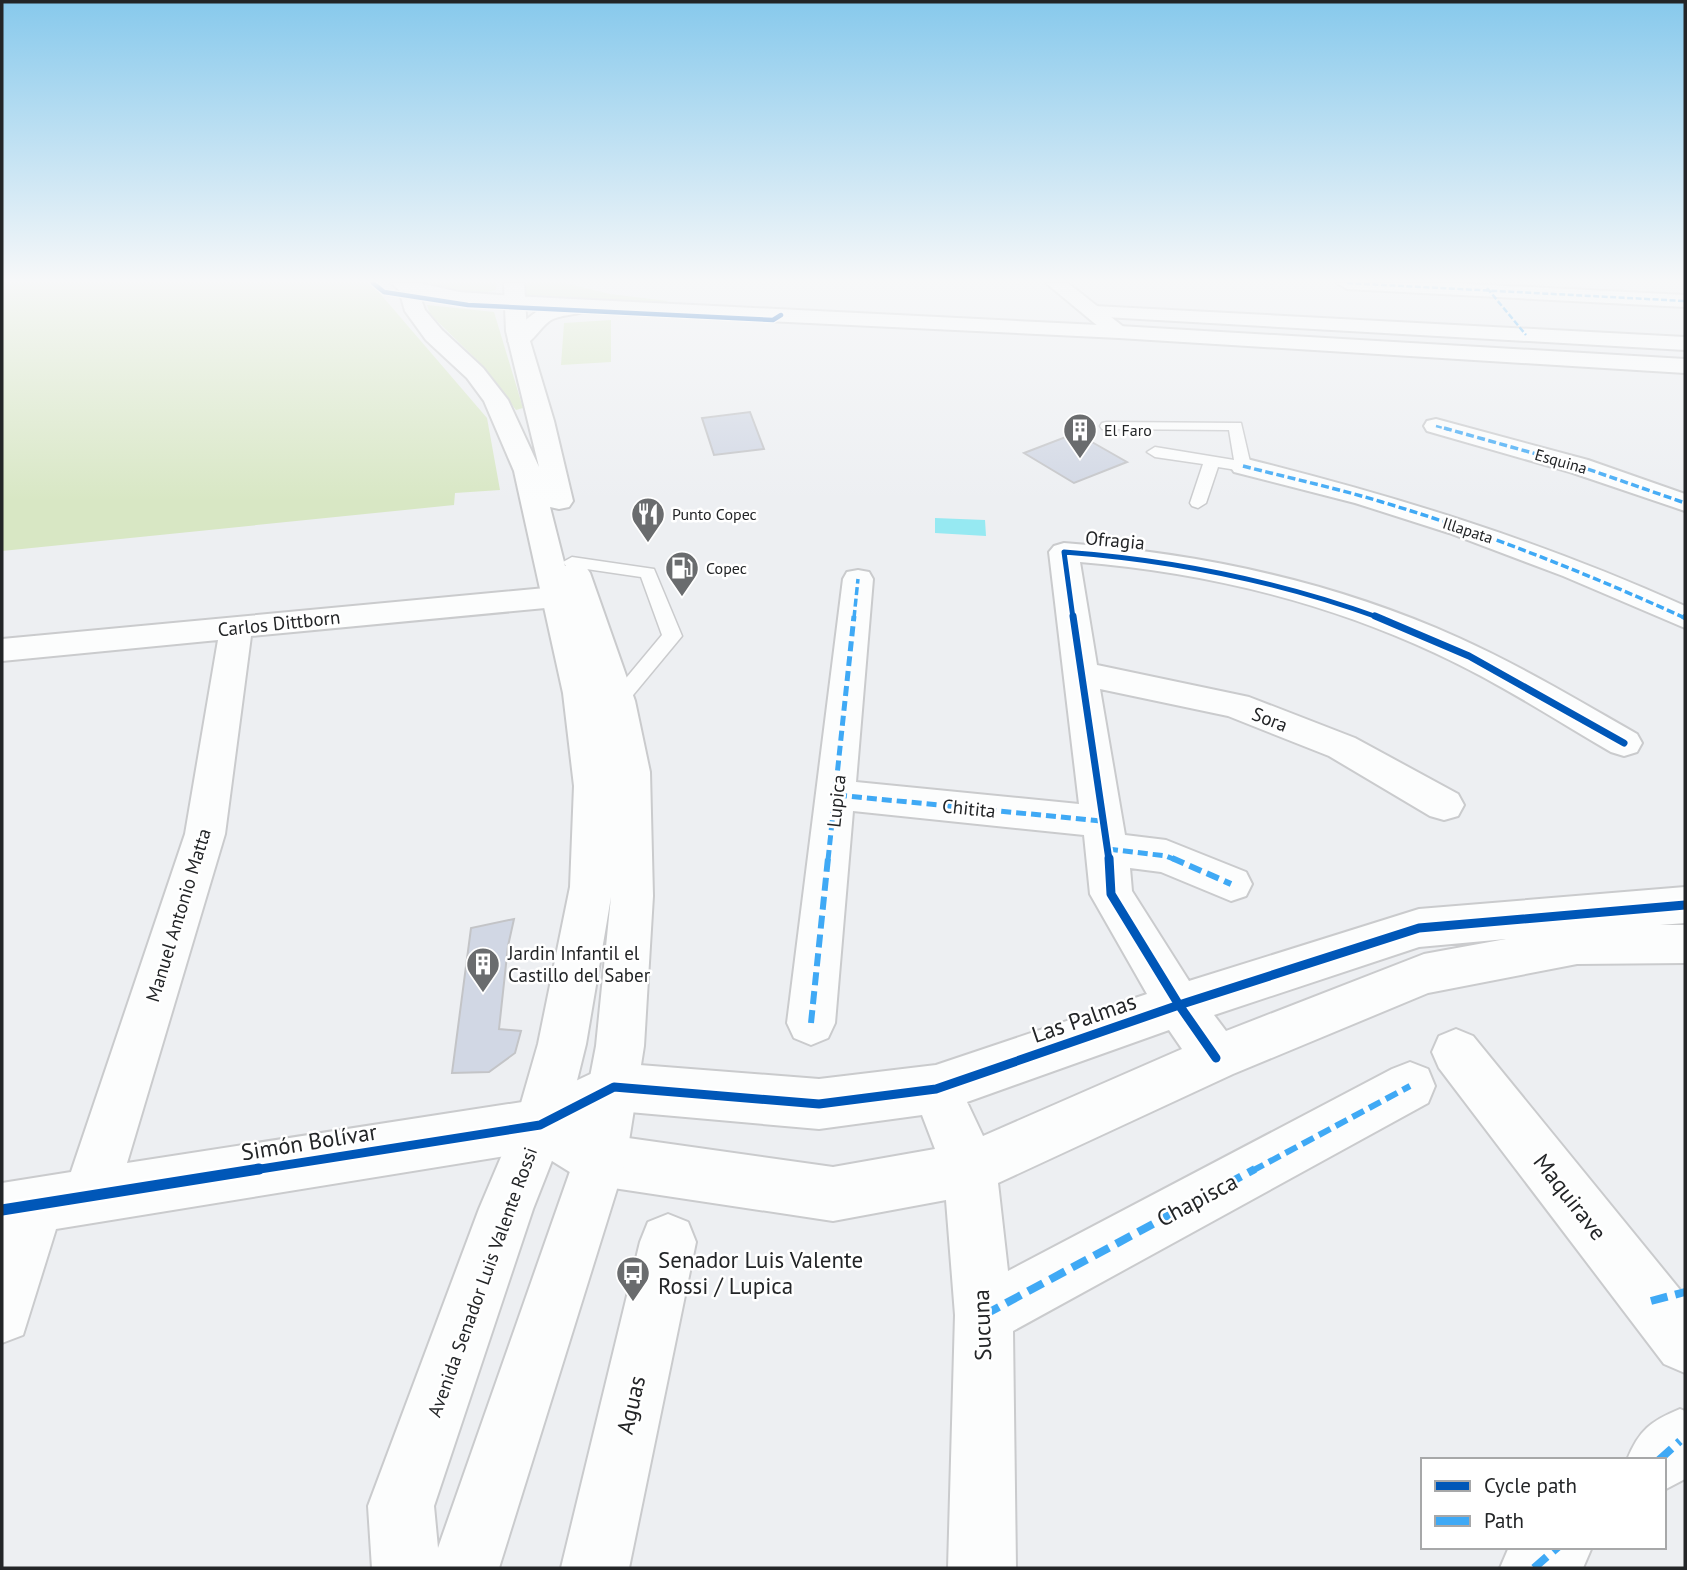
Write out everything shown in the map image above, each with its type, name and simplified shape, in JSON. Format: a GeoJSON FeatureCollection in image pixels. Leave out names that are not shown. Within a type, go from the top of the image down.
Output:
{"type":"FeatureCollection","features":[{"type":"Feature","properties":{"kind":"street","name":"Avenida Senador Luis Valente Rossi"},"geometry":{"type":"LineString","coordinates":[[457,356],[475,373],[496,400],[513,435],[564,580],[617,701],[631,772],[632,896],[620,1046],[600,1160],[465,1568]]}},
{"type":"Feature","properties":{"kind":"street","name":"Avenida Senador Luis Valente Rossi"},"geometry":{"type":"LineString","coordinates":[[406,1568],[401,1506],[506,1209],[540,1125],[562,1044],[591,887],[591,772],[540,413],[526,356]]}},
{"type":"Feature","properties":{"kind":"street"},"geometry":{"type":"LineString","coordinates":[[1557,356],[1685,366]]}},
{"type":"Feature","properties":{"kind":"street","name":"Esquina"},"geometry":{"type":"LineString","coordinates":[[1436,426],[1579,466],[1685,503]]}},
{"type":"Feature","properties":{"kind":"street","name":"Illapata"},"geometry":{"type":"LineString","coordinates":[[1243,466],[1381,501],[1510,544],[1627,591],[1685,618]]}},
{"type":"Feature","properties":{"kind":"street","name":"Ofragia"},"geometry":{"type":"LineString","coordinates":[[1216,1058],[1179,1005],[1111,894],[1064,552],[1159,560],[1255,582],[1374,617],[1444,644],[1511,678],[1624,743]]}},
{"type":"Feature","properties":{"kind":"street","name":"Lupica"},"geometry":{"type":"LineString","coordinates":[[811,1023],[858,579]]}},
{"type":"Feature","properties":{"kind":"street","name":"Carlos Dittborn"},"geometry":{"type":"LineString","coordinates":[[2,650],[236,627],[564,580]]}},
{"type":"Feature","properties":{"kind":"street","name":"Manuel Antonio Matta"},"geometry":{"type":"LineString","coordinates":[[90,1196],[205,834],[236,627]]}},
{"type":"Feature","properties":{"kind":"street","name":"Sora"},"geometry":{"type":"LineString","coordinates":[[1080,674],[1236,706],[1342,747],[1444,805]]}},
{"type":"Feature","properties":{"kind":"street","name":"Chitita"},"geometry":{"type":"LineString","coordinates":[[837,795],[1105,835],[1166,856],[1231,884]]}},
{"type":"Feature","properties":{"kind":"street","name":"Las Palmas"},"geometry":{"type":"LineString","coordinates":[[614,1087],[819,1104],[936,1089],[1179,1005],[1419,928],[1685,905]]}},
{"type":"Feature","properties":{"kind":"street"},"geometry":{"type":"LineString","coordinates":[[540,1125],[600,1160],[833,1194],[970,1168],[1216,1058],[1424,974],[1577,946],[1685,944]]}},
{"type":"Feature","properties":{"kind":"street","name":"Maquirave"},"geometry":{"type":"LineString","coordinates":[[1456,1052],[1674,1312]]}},
{"type":"Feature","properties":{"kind":"street","name":"Chapisca"},"geometry":{"type":"LineString","coordinates":[[984,1315],[1410,1086]]}},
{"type":"Feature","properties":{"kind":"street","name":"Simón Bolívar"},"geometry":{"type":"LineString","coordinates":[[19,1208],[540,1125],[614,1087]]}},
{"type":"Feature","properties":{"kind":"street","name":"Sucuna"},"geometry":{"type":"LineString","coordinates":[[936,1089],[970,1168],[984,1315],[982,1568]]}},
{"type":"Feature","properties":{"kind":"street"},"geometry":{"type":"LineString","coordinates":[[2,1314],[19,1208]]}},
{"type":"Feature","properties":{"kind":"street","name":"Aguas"},"geometry":{"type":"LineString","coordinates":[[595,1568],[668,1241]]}},
{"type":"Feature","properties":{"kind":"street"},"geometry":{"type":"LineString","coordinates":[[1534,1568],[1556,1549]]}},
{"type":"Feature","properties":{"kind":"lane"},"geometry":{"type":"LineString","coordinates":[[1107,426],[1236,426],[1243,466],[1155,452]]}},
{"type":"Feature","properties":{"kind":"lane"},"geometry":{"type":"LineString","coordinates":[[1198,503],[1212,461]]}},
{"type":"Feature","properties":{"kind":"lane"},"geometry":{"type":"LineString","coordinates":[[564,580],[648,573],[672,636],[617,701]]}},
{"type":"Feature","properties":{"kind":"green space"},"geometry":{"type":"Polygon","coordinates":[[[2,356],[434,356],[487,418],[500,490],[455,493],[454,505],[2,551],[2,356]]]}},
{"type":"Feature","properties":{"kind":"green space"},"geometry":{"type":"Polygon","coordinates":[[[473,356],[507,356],[523,408],[516,410],[473,356]]]}},
{"type":"Feature","properties":{"kind":"green space"},"geometry":{"type":"Polygon","coordinates":[[[562,356],[611,356],[611,362],[561,365],[562,356]]]}},
{"type":"Feature","properties":{"kind":"water"},"geometry":{"type":"Polygon","coordinates":[[[935,518],[985,520],[986,536],[935,533],[935,518]]]}},
{"type":"Feature","properties":{"kind":"building"},"geometry":{"type":"Polygon","coordinates":[[[750,412],[764,449],[714,455],[702,418],[750,412]]]}},
{"type":"Feature","properties":{"kind":"building","name":"El Faro"},"geometry":{"type":"Polygon","coordinates":[[[1076,433],[1127,462],[1074,483],[1024,453],[1076,433]]]}},
{"type":"Feature","properties":{"kind":"building","name":"Jardin Infantil el Castillo del Saber"},"geometry":{"type":"Polygon","coordinates":[[[514,919],[508,946],[499,1029],[521,1031],[515,1053],[489,1072],[452,1073],[471,928],[514,919]]]}},
{"type":"Feature","properties":{"kind":"marked path"},"geometry":{"type":"LineString","coordinates":[[1436,426],[1579,466],[1685,503]]}},
{"type":"Feature","properties":{"kind":"marked path"},"geometry":{"type":"LineString","coordinates":[[1243,466],[1365,497],[1498,540],[1573,569],[1685,618]]}},
{"type":"Feature","properties":{"kind":"marked path"},"geometry":{"type":"LineString","coordinates":[[811,1023],[858,579]]}},
{"type":"Feature","properties":{"kind":"marked path"},"geometry":{"type":"LineString","coordinates":[[837,795],[1101,821]]}},
{"type":"Feature","properties":{"kind":"marked path"},"geometry":{"type":"LineString","coordinates":[[1108,849],[1166,856],[1231,884]]}},
{"type":"Feature","properties":{"kind":"marked path"},"geometry":{"type":"LineString","coordinates":[[984,1315],[1410,1086]]}},
{"type":"Feature","properties":{"kind":"marked path"},"geometry":{"type":"LineString","coordinates":[[1651,1301],[1685,1292]]}},
{"type":"Feature","properties":{"kind":"marked path"},"geometry":{"type":"LineString","coordinates":[[1661,1458],[1680,1441]]}},
{"type":"Feature","properties":{"kind":"marked path"},"geometry":{"type":"LineString","coordinates":[[1534,1568],[1556,1549]]}},
{"type":"Feature","properties":{"kind":"cycle path"},"geometry":{"type":"LineString","coordinates":[[1216,1058],[1179,1005],[1111,894],[1108,849],[1101,821],[1064,552],[1159,562],[1209,571],[1259,582],[1356,610],[1469,656],[1624,743]]}},
{"type":"Feature","properties":{"kind":"cycle path"},"geometry":{"type":"LineString","coordinates":[[2,1210],[540,1125],[614,1087],[819,1104],[936,1089],[1179,1005],[1419,928],[1685,905]]}},
{"type":"Feature","properties":{"kind":"place","name":"El Faro"},"geometry":{"type":"Point","coordinates":[1080,460]}},
{"type":"Feature","properties":{"kind":"place","name":"Punto Copec"},"geometry":{"type":"Point","coordinates":[648,544]}},
{"type":"Feature","properties":{"kind":"place","name":"Copec"},"geometry":{"type":"Point","coordinates":[682,598]}},
{"type":"Feature","properties":{"kind":"place","name":"Jardin Infantil el Castillo del Saber"},"geometry":{"type":"Point","coordinates":[483,994]}},
{"type":"Feature","properties":{"kind":"place","name":"Senador Luis Valente Rossi / Lupica"},"geometry":{"type":"Point","coordinates":[633,1303]}}]}
